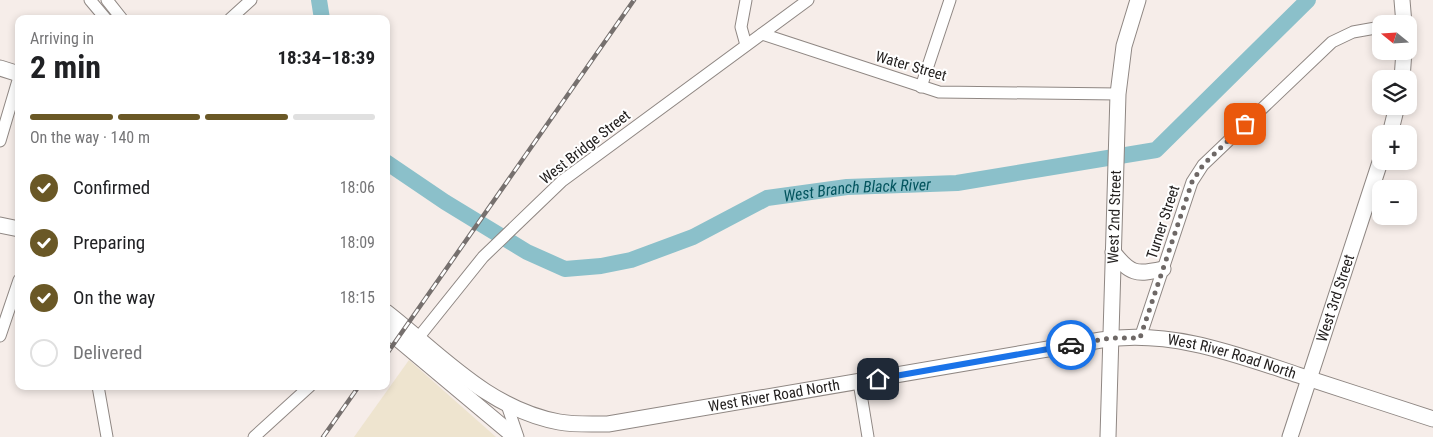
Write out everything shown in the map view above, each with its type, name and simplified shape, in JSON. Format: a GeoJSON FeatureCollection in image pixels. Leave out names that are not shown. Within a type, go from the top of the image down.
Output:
{"type":"FeatureCollection","features":[{"type":"Feature","properties":{"kind":"main road","name":"West 2nd Street"},"geometry":{"type":"LineString","coordinates":[[1108,437],[1118,94],[1124,46],[1138,0]]}},
{"type":"Feature","properties":{"kind":"main road"},"geometry":{"type":"LineString","coordinates":[[1402,0],[1403,15]]}},
{"type":"Feature","properties":{"kind":"main road"},"geometry":{"type":"LineString","coordinates":[[0,68],[15,74]]}},
{"type":"Feature","properties":{"kind":"main road","name":"West 3rd Street"},"geometry":{"type":"LineString","coordinates":[[1290,437],[1377,170]]}},
{"type":"Feature","properties":{"kind":"main road"},"geometry":{"type":"LineString","coordinates":[[0,225],[15,228]]}},
{"type":"Feature","properties":{"kind":"main road"},"geometry":{"type":"LineString","coordinates":[[1112,252],[1132,272],[1144,274],[1163,269]]}},
{"type":"Feature","properties":{"kind":"main road","name":"West River Road North"},"geometry":{"type":"LineString","coordinates":[[390,316],[414,343],[479,388],[508,405],[556,422],[608,424],[1110,338],[1140,338],[1202,345],[1433,419]]}},
{"type":"Feature","properties":{"kind":"main road"},"geometry":{"type":"LineString","coordinates":[[390,331],[414,343],[517,437]]}},
{"type":"Feature","properties":{"kind":"main road"},"geometry":{"type":"LineString","coordinates":[[579,437],[588,431],[608,424]]}},
{"type":"Feature","properties":{"kind":"street"},"geometry":{"type":"LineString","coordinates":[[90,0],[103,15]]}},
{"type":"Feature","properties":{"kind":"street"},"geometry":{"type":"LineString","coordinates":[[107,0],[119,15]]}},
{"type":"Feature","properties":{"kind":"street"},"geometry":{"type":"LineString","coordinates":[[234,15],[251,0]]}},
{"type":"Feature","properties":{"kind":"street"},"geometry":{"type":"LineString","coordinates":[[746,0],[741,27],[746,45]]}},
{"type":"Feature","properties":{"kind":"street","name":"West Bridge Street"},"geometry":{"type":"LineString","coordinates":[[414,343],[484,257],[530,211],[579,169],[808,0]]}},
{"type":"Feature","properties":{"kind":"street"},"geometry":{"type":"LineString","coordinates":[[921,87],[950,0]]}},
{"type":"Feature","properties":{"kind":"street","name":"Turner Street"},"geometry":{"type":"LineString","coordinates":[[1140,338],[1192,182],[1203,165],[1332,42],[1353,32],[1372,29]]}},
{"type":"Feature","properties":{"kind":"street","name":"Water Street"},"geometry":{"type":"LineString","coordinates":[[762,34],[944,93],[1118,94]]}},
{"type":"Feature","properties":{"kind":"street"},"geometry":{"type":"LineString","coordinates":[[0,141],[15,89]]}},
{"type":"Feature","properties":{"kind":"street"},"geometry":{"type":"LineString","coordinates":[[0,336],[15,292]]}},
{"type":"Feature","properties":{"kind":"street"},"geometry":{"type":"LineString","coordinates":[[859,382],[868,437]]}},
{"type":"Feature","properties":{"kind":"street"},"geometry":{"type":"LineString","coordinates":[[99,390],[108,437]]}},
{"type":"Feature","properties":{"kind":"street"},"geometry":{"type":"LineString","coordinates":[[254,437],[306,390]]}},
{"type":"Feature","properties":{"kind":"street"},"geometry":{"type":"LineString","coordinates":[[508,405],[517,437]]}},
{"type":"Feature","properties":{"kind":"shaded area"},"geometry":{"type":"Polygon","coordinates":[[[409,360],[496,437],[354,437],[388,390],[390,390],[390,387],[409,360]]]}},
{"type":"Feature","properties":{"kind":"waterway","name":"West Branch Black River"},"geometry":{"type":"LineString","coordinates":[[319,0],[321,15]]}},
{"type":"Feature","properties":{"kind":"waterway","name":"West Branch Black River"},"geometry":{"type":"LineString","coordinates":[[390,165],[445,202],[527,252],[565,269],[601,266],[631,260],[693,237],[767,198],[847,187],[957,183],[1156,150],[1308,0]]}},
{"type":"Feature","properties":{"kind":"railway"},"geometry":{"type":"LineString","coordinates":[[390,349],[634,0]]}},
{"type":"Feature","properties":{"kind":"railway"},"geometry":{"type":"LineString","coordinates":[[323,437],[356,390]]}},
{"type":"Feature","properties":{"kind":"way so far"},"geometry":{"type":"LineString","coordinates":[[1071,345],[1110,338],[1140,338],[1192,182],[1203,165],[1245,124]]}},
{"type":"Feature","properties":{"kind":"route"},"geometry":{"type":"LineString","coordinates":[[878,379],[1071,345]]}}]}
